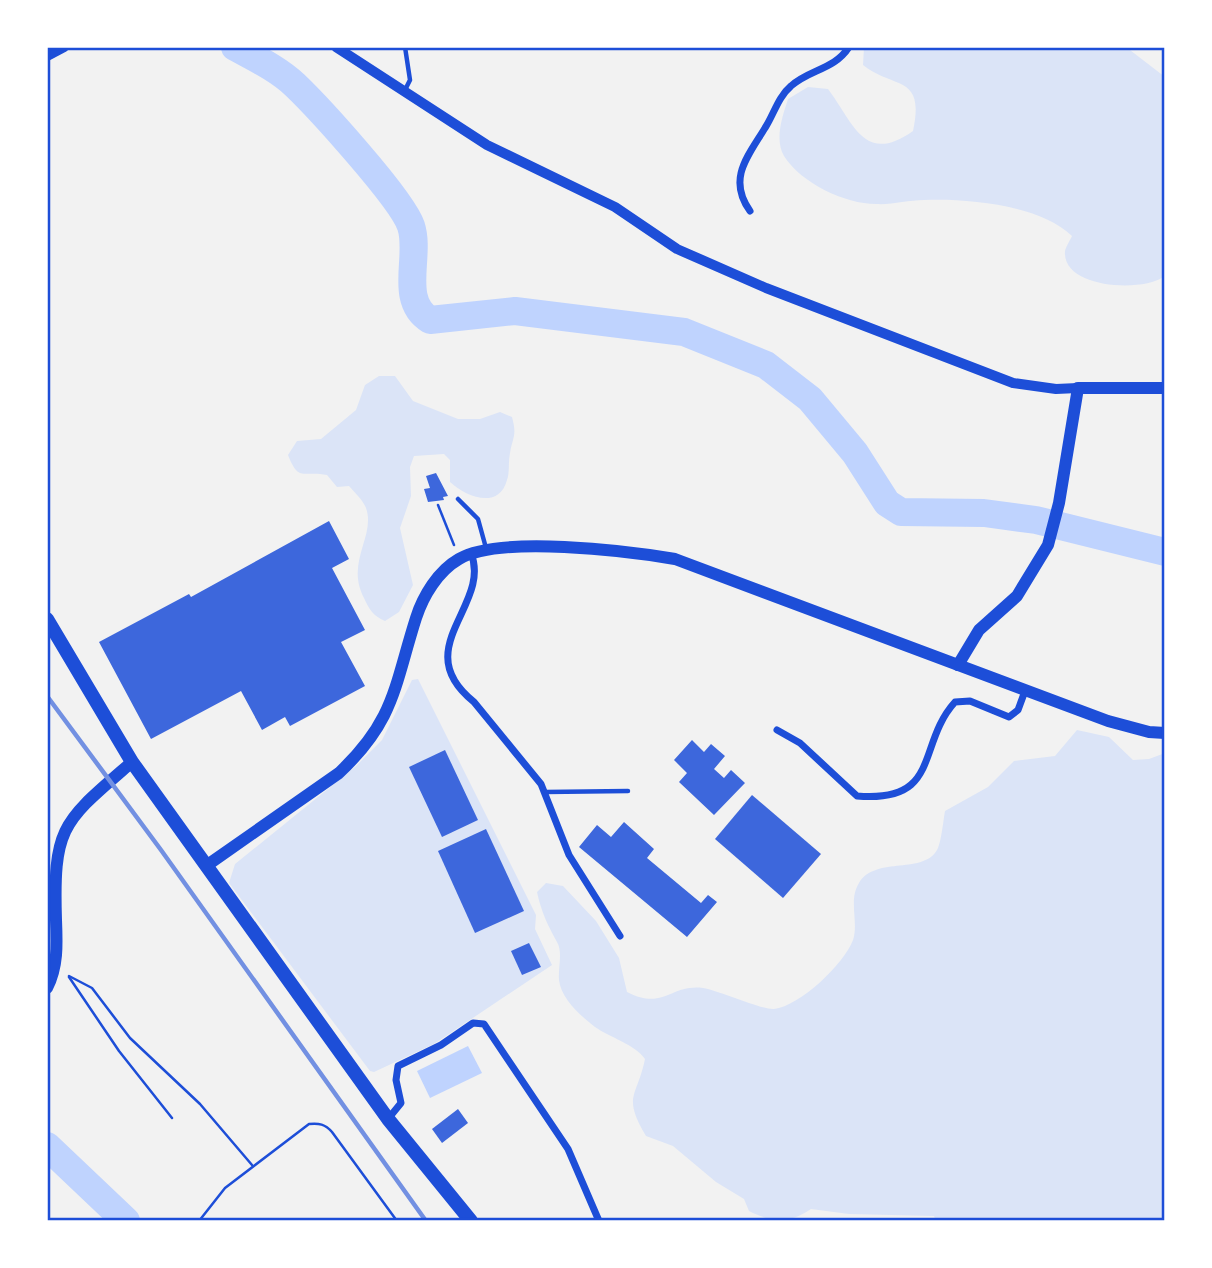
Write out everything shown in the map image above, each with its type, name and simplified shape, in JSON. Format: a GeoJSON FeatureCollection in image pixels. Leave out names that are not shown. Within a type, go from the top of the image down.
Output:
{"type":"FeatureCollection","features":[{"type":"Feature","properties":{"kind":"main road"},"geometry":{"type":"LineString","coordinates":[[958,665],[979,630],[1017,596],[1048,545],[1056,515],[1078,388],[1165,388]]}},
{"type":"Feature","properties":{"kind":"main road"},"geometry":{"type":"LineString","coordinates":[[206,866],[339,773],[358,755],[386,716],[424,598],[447,567],[486,548],[602,550],[675,559],[1119,725],[1165,733]]}},
{"type":"Feature","properties":{"kind":"main road"},"geometry":{"type":"LineString","coordinates":[[47,620],[132,762],[388,1119],[471,1221]]}},
{"type":"Feature","properties":{"kind":"main road"},"geometry":{"type":"LineString","coordinates":[[47,988],[54,972],[56,864],[62,836],[84,802],[132,762]]}},
{"type":"Feature","properties":{"kind":"street"},"geometry":{"type":"LineString","coordinates":[[47,56],[64,47]]}},
{"type":"Feature","properties":{"kind":"street"},"geometry":{"type":"LineString","coordinates":[[336,47],[487,145],[615,207],[677,249],[766,288],[1013,383],[1056,389],[1078,388]]}},
{"type":"Feature","properties":{"kind":"street"},"geometry":{"type":"LineString","coordinates":[[750,211],[738,189],[741,165],[776,105],[792,85],[834,64],[849,47]]}},
{"type":"Feature","properties":{"kind":"street"},"geometry":{"type":"LineString","coordinates":[[471,553],[477,571],[476,578],[448,644],[450,667],[461,692],[474,702],[545,792],[569,855],[620,936]]}},
{"type":"Feature","properties":{"kind":"street"},"geometry":{"type":"LineString","coordinates":[[777,730],[800,743],[857,796],[890,795],[902,791],[917,779],[955,702],[970,701],[1009,717],[1018,710],[1025,691]]}},
{"type":"Feature","properties":{"kind":"street"},"geometry":{"type":"LineString","coordinates":[[388,1119],[401,1103],[396,1080],[398,1066],[441,1045],[473,1023],[484,1024],[568,1149],[598,1221]]}},
{"type":"Feature","properties":{"kind":"lane"},"geometry":{"type":"LineString","coordinates":[[405,47],[410,80],[405,90]]}},
{"type":"Feature","properties":{"kind":"lane"},"geometry":{"type":"LineString","coordinates":[[458,499],[478,519],[486,548]]}},
{"type":"Feature","properties":{"kind":"lane"},"geometry":{"type":"LineString","coordinates":[[545,792],[628,791]]}},
{"type":"Feature","properties":{"kind":"path"},"geometry":{"type":"LineString","coordinates":[[438,505],[454,545]]}},
{"type":"Feature","properties":{"kind":"path"},"geometry":{"type":"LineString","coordinates":[[54,972],[69,976],[92,988],[130,1038],[200,1104],[252,1165]]}},
{"type":"Feature","properties":{"kind":"path"},"geometry":{"type":"LineString","coordinates":[[69,976],[119,1051],[172,1118]]}},
{"type":"Feature","properties":{"kind":"path"},"geometry":{"type":"LineString","coordinates":[[199,1221],[211,1202],[252,1165],[309,1124],[320,1124],[332,1132],[397,1221]]}},
{"type":"Feature","properties":{"kind":"shaded area"},"geometry":{"type":"Polygon","coordinates":[[[864,47],[1126,47],[1165,77],[1163,277],[1139,285],[1105,284],[1089,280],[1076,273],[1068,264],[1065,251],[1072,236],[1058,225],[1023,210],[960,200],[864,203],[838,196],[801,175],[784,156],[780,135],[788,99],[808,87],[828,89],[853,126],[871,142],[883,144],[896,141],[913,131],[916,113],[911,92],[863,65],[864,47]]]}},
{"type":"Feature","properties":{"kind":"shaded area"},"geometry":{"type":"Polygon","coordinates":[[[379,376],[395,376],[413,401],[458,419],[480,419],[500,412],[512,417],[514,432],[507,480],[503,489],[490,498],[473,496],[450,482],[450,460],[444,454],[414,456],[410,467],[411,496],[400,528],[413,585],[399,612],[385,621],[370,609],[359,585],[359,561],[368,518],[365,505],[349,486],[337,487],[327,475],[299,472],[288,455],[297,441],[321,439],[356,410],[365,385],[379,376]]]}},
{"type":"Feature","properties":{"kind":"shaded area"},"geometry":{"type":"Polygon","coordinates":[[[418,679],[536,915],[535,929],[552,965],[434,1044],[374,1072],[370,1071],[229,883],[235,864],[355,767],[382,740],[412,680],[418,679]]]}},
{"type":"Feature","properties":{"kind":"shaded area"},"geometry":{"type":"Polygon","coordinates":[[[1077,730],[1109,737],[1133,760],[1149,759],[1165,753],[1165,1221],[936,1221],[934,1216],[849,1214],[811,1209],[795,1217],[773,1220],[749,1211],[744,1199],[716,1182],[673,1146],[646,1136],[633,1104],[645,1059],[629,1045],[595,1027],[578,1012],[564,994],[559,980],[559,946],[545,918],[537,892],[546,883],[563,886],[596,921],[619,958],[627,992],[650,999],[682,990],[703,988],[774,1009],[808,992],[831,972],[848,950],[855,933],[854,897],[859,883],[867,875],[888,867],[923,861],[932,856],[938,848],[945,811],[988,787],[1014,761],[1055,756],[1077,730]]]}},
{"type":"Feature","properties":{"kind":"water"},"geometry":{"type":"Polygon","coordinates":[[[468,1046],[482,1073],[430,1098],[417,1071],[468,1046]]]}},
{"type":"Feature","properties":{"kind":"building"},"geometry":{"type":"Polygon","coordinates":[[[436,473],[448,496],[443,497],[444,500],[428,502],[424,489],[430,488],[426,476],[436,473]]]}},
{"type":"Feature","properties":{"kind":"building"},"geometry":{"type":"Polygon","coordinates":[[[329,521],[349,559],[332,568],[365,630],[341,642],[365,686],[290,726],[285,717],[262,730],[241,691],[151,739],[99,642],[189,594],[191,597],[329,521]]]}},
{"type":"Feature","properties":{"kind":"building"},"geometry":{"type":"Polygon","coordinates":[[[692,740],[704,752],[711,744],[725,756],[714,769],[724,778],[731,770],[745,783],[714,815],[679,782],[687,773],[674,760],[692,740]]]}},
{"type":"Feature","properties":{"kind":"building"},"geometry":{"type":"Polygon","coordinates":[[[445,750],[478,820],[442,837],[409,767],[445,750]]]}},
{"type":"Feature","properties":{"kind":"building"},"geometry":{"type":"Polygon","coordinates":[[[752,795],[821,854],[783,898],[715,839],[752,795]]]}},
{"type":"Feature","properties":{"kind":"building"},"geometry":{"type":"Polygon","coordinates":[[[624,822],[654,849],[647,858],[701,903],[708,895],[717,902],[687,937],[579,847],[597,825],[611,837],[624,822]]]}},
{"type":"Feature","properties":{"kind":"building"},"geometry":{"type":"Polygon","coordinates":[[[486,829],[524,911],[475,933],[438,851],[486,829]]]}},
{"type":"Feature","properties":{"kind":"building"},"geometry":{"type":"Polygon","coordinates":[[[529,943],[541,967],[522,975],[511,951],[529,943]]]}},
{"type":"Feature","properties":{"kind":"building"},"geometry":{"type":"Polygon","coordinates":[[[458,1109],[468,1123],[442,1143],[432,1129],[458,1109]]]}},
{"type":"Feature","properties":{"kind":"waterway"},"geometry":{"type":"LineString","coordinates":[[235,47],[274,69],[295,85],[339,132],[392,196],[411,226],[415,301],[420,311],[430,320],[515,311],[684,332],[766,365],[810,399],[855,453],[887,503],[901,512],[984,513],[1036,520],[1165,552]]}},
{"type":"Feature","properties":{"kind":"waterway"},"geometry":{"type":"LineString","coordinates":[[47,1146],[126,1221]]}},
{"type":"Feature","properties":{"kind":"railway"},"geometry":{"type":"LineString","coordinates":[[47,696],[161,850],[426,1221]]}}]}
